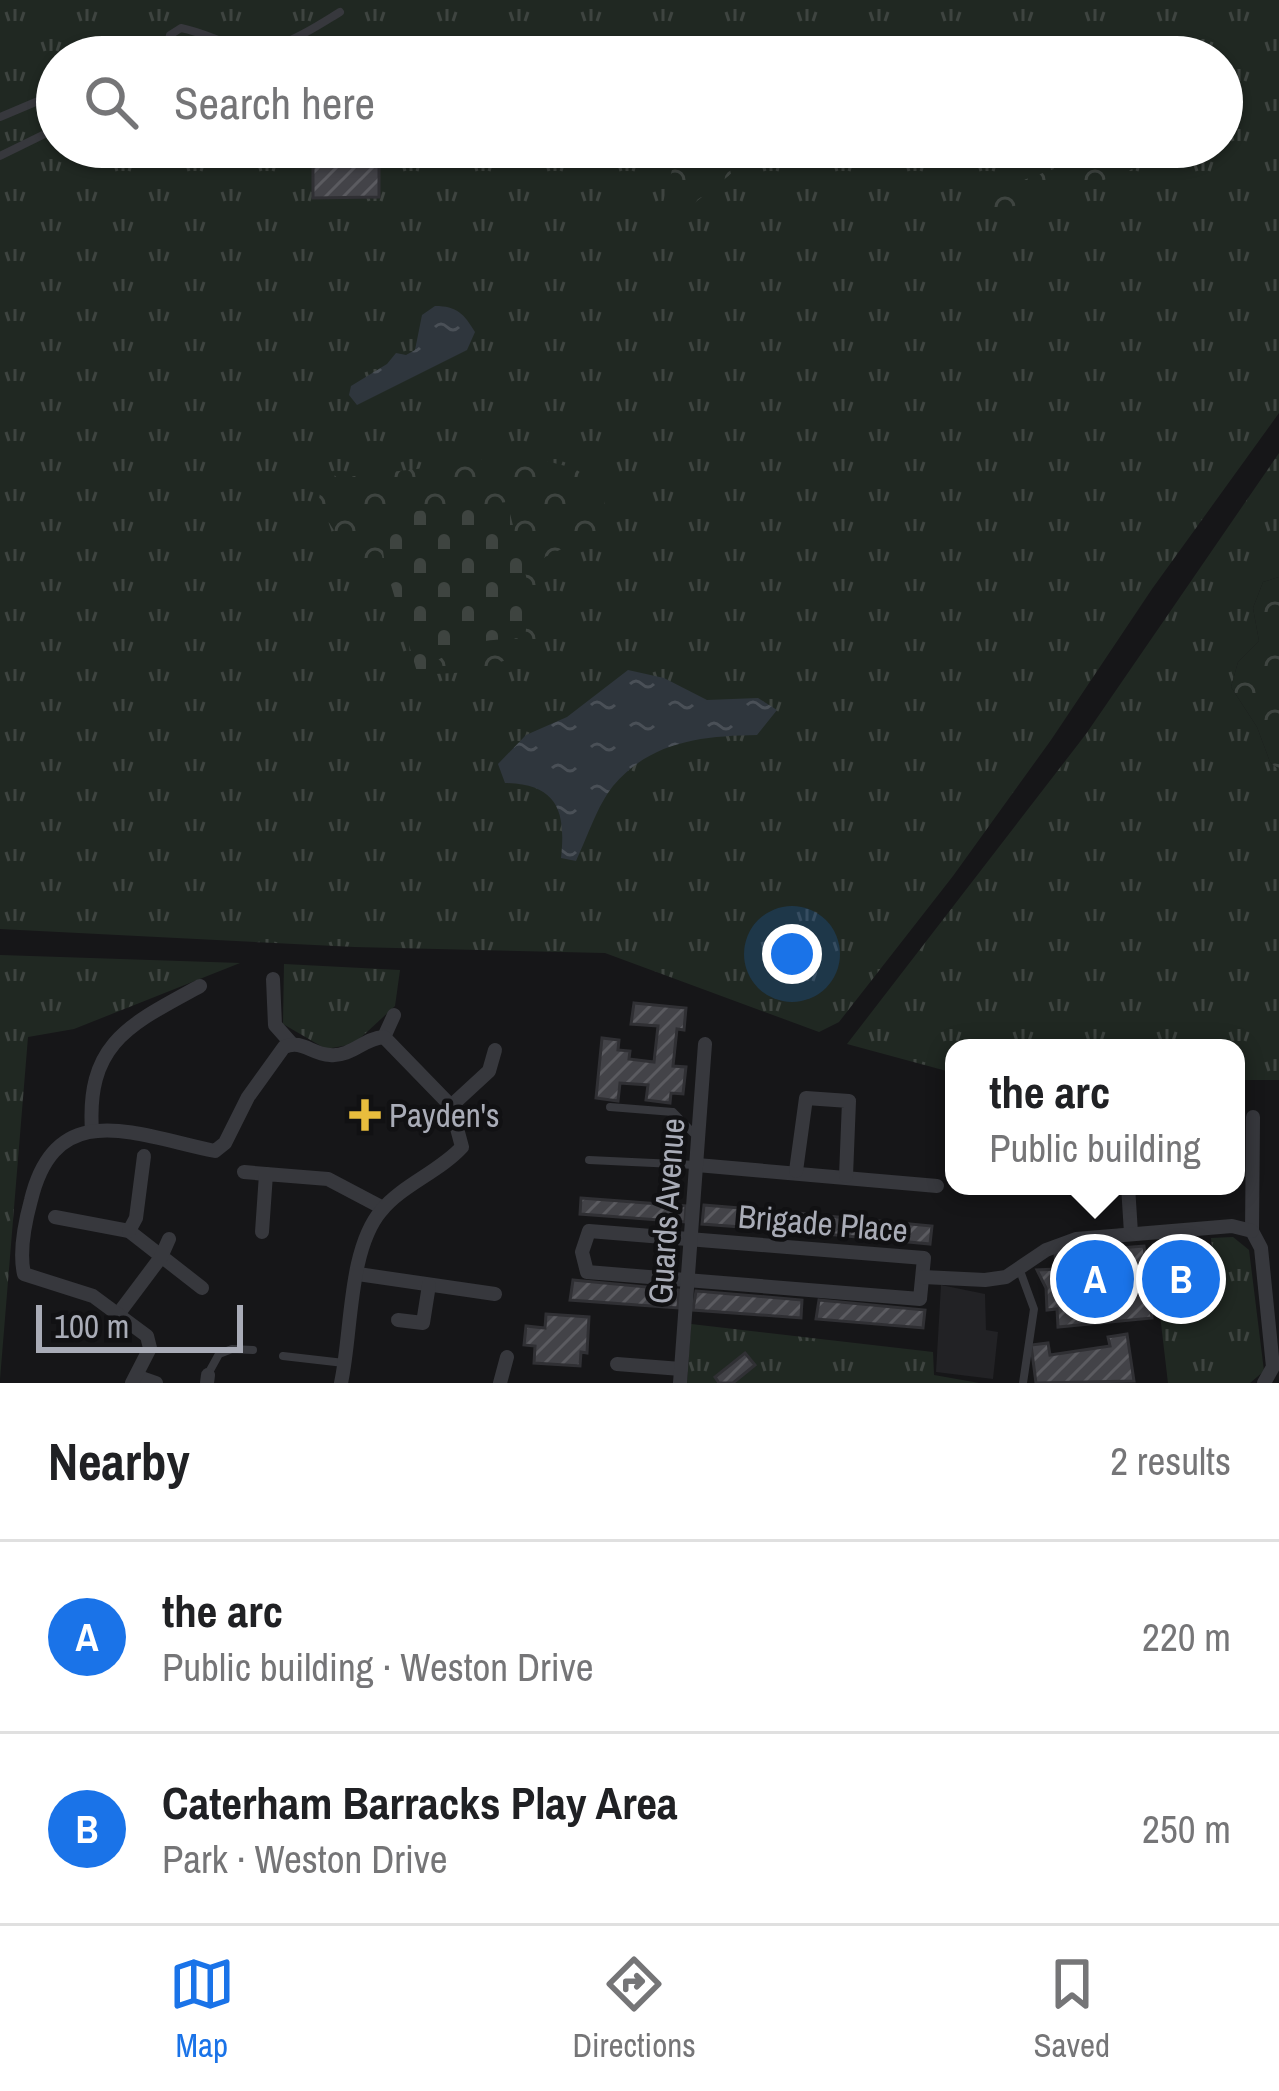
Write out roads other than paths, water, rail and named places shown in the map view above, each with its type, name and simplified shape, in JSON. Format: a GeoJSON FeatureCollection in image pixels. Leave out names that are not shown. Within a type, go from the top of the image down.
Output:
{"type":"FeatureCollection","features":[{"type":"Feature","properties":{"kind":"street"},"geometry":{"type":"LineString","coordinates":[[273,980],[274,1024],[291,1043],[327,1055],[358,1050],[384,1036]]}},
{"type":"Feature","properties":{"kind":"street"},"geometry":{"type":"LineString","coordinates":[[92,1131],[89,1095],[99,1066],[119,1037],[147,1015],[200,986]]}},
{"type":"Feature","properties":{"kind":"street"},"geometry":{"type":"LineString","coordinates":[[384,1036],[394,1015]]}},
{"type":"Feature","properties":{"kind":"street"},"geometry":{"type":"LineString","coordinates":[[341,1383],[368,1231],[383,1208],[462,1147],[451,1106],[384,1036]]}},
{"type":"Feature","properties":{"kind":"street"},"geometry":{"type":"LineString","coordinates":[[156,1383],[134,1380],[151,1342],[119,1313],[93,1296],[24,1274],[28,1211],[38,1170],[51,1150],[92,1131],[221,1148],[248,1097],[291,1043]]}},
{"type":"Feature","properties":{"kind":"street","name":"Guards Avenue"},"geometry":{"type":"LineString","coordinates":[[680,1376],[705,1044]]}},
{"type":"Feature","properties":{"kind":"street"},"geometry":{"type":"LineString","coordinates":[[451,1106],[489,1071],[495,1050]]}},
{"type":"Feature","properties":{"kind":"street"},"geometry":{"type":"LineString","coordinates":[[796,1171],[806,1098],[849,1101],[846,1176]]}},
{"type":"Feature","properties":{"kind":"street"},"geometry":{"type":"LineString","coordinates":[[1253,1118],[1252,1231],[1261,1248],[1274,1311],[1273,1367],[1266,1382]]}},
{"type":"Feature","properties":{"kind":"street"},"geometry":{"type":"LineString","coordinates":[[129,1232],[136,1218],[144,1156]]}},
{"type":"Feature","properties":{"kind":"street"},"geometry":{"type":"LineString","coordinates":[[697,1165],[937,1186]]}},
{"type":"Feature","properties":{"kind":"street"},"geometry":{"type":"LineString","coordinates":[[244,1172],[328,1179],[383,1208]]}},
{"type":"Feature","properties":{"kind":"street"},"geometry":{"type":"LineString","coordinates":[[262,1232],[266,1174]]}},
{"type":"Feature","properties":{"kind":"street"},"geometry":{"type":"LineString","coordinates":[[1129,1195],[1131,1233]]}},
{"type":"Feature","properties":{"kind":"street"},"geometry":{"type":"LineString","coordinates":[[55,1217],[129,1232],[202,1288]]}},
{"type":"Feature","properties":{"kind":"street"},"geometry":{"type":"LineString","coordinates":[[922,1277],[1006,1277],[1076,1236],[1232,1226],[1252,1231]]}},
{"type":"Feature","properties":{"kind":"street","name":"Brigade Place"},"geometry":{"type":"LineString","coordinates":[[589,1231],[691,1239],[924,1258],[920,1299],[587,1272],[582,1252],[589,1231]]}},
{"type":"Feature","properties":{"kind":"street"},"geometry":{"type":"LineString","coordinates":[[119,1313],[169,1239]]}},
{"type":"Feature","properties":{"kind":"street"},"geometry":{"type":"LineString","coordinates":[[358,1274],[496,1294]]}},
{"type":"Feature","properties":{"kind":"street"},"geometry":{"type":"LineString","coordinates":[[398,1321],[424,1324],[429,1285]]}},
{"type":"Feature","properties":{"kind":"street"},"geometry":{"type":"LineString","coordinates":[[500,1383],[507,1357]]}},
{"type":"Feature","properties":{"kind":"street"},"geometry":{"type":"LineString","coordinates":[[617,1364],[680,1376]]}},
{"type":"Feature","properties":{"kind":"lane"},"geometry":{"type":"LineString","coordinates":[[296,36],[340,12]]}},
{"type":"Feature","properties":{"kind":"lane"},"geometry":{"type":"LineString","coordinates":[[170,36],[181,28],[215,36]]}},
{"type":"Feature","properties":{"kind":"lane"},"geometry":{"type":"LineString","coordinates":[[0,117],[36,102]]}},
{"type":"Feature","properties":{"kind":"lane"},"geometry":{"type":"LineString","coordinates":[[0,156],[36,138]]}},
{"type":"Feature","properties":{"kind":"lane"},"geometry":{"type":"LineString","coordinates":[[610,1108],[673,1112],[699,1139]]}},
{"type":"Feature","properties":{"kind":"lane"},"geometry":{"type":"LineString","coordinates":[[589,1160],[697,1165]]}},
{"type":"Feature","properties":{"kind":"lane"},"geometry":{"type":"LineString","coordinates":[[1019,1268],[1034,1309],[1022,1383]]}},
{"type":"Feature","properties":{"kind":"lane"},"geometry":{"type":"LineString","coordinates":[[208,1379],[219,1354],[253,1350]]}},
{"type":"Feature","properties":{"kind":"lane"},"geometry":{"type":"LineString","coordinates":[[283,1356],[345,1363]]}},
{"type":"Feature","properties":{"kind":"water"},"geometry":{"type":"Polygon","coordinates":[[[435,306],[454,309],[467,320],[475,332],[467,350],[357,405],[349,395],[351,386],[396,353],[415,350],[422,315],[435,306]]]}},
{"type":"Feature","properties":{"kind":"water"},"geometry":{"type":"Polygon","coordinates":[[[628,670],[664,678],[707,700],[758,698],[777,710],[757,735],[697,740],[644,759],[607,794],[576,861],[561,858],[562,827],[555,804],[537,789],[505,783],[498,764],[526,735],[567,717],[628,670]]]}},
{"type":"Feature","properties":{"kind":"place","name":"Payden's"},"geometry":{"type":"Point","coordinates":[365,1115]}},
{"type":"Feature","properties":{"kind":"place","name":"the arc"},"geometry":{"type":"Point","coordinates":[1095,1279]}},
{"type":"Feature","properties":{"kind":"place","name":"Caterham Barracks Play Area"},"geometry":{"type":"Point","coordinates":[1181,1279]}}]}
